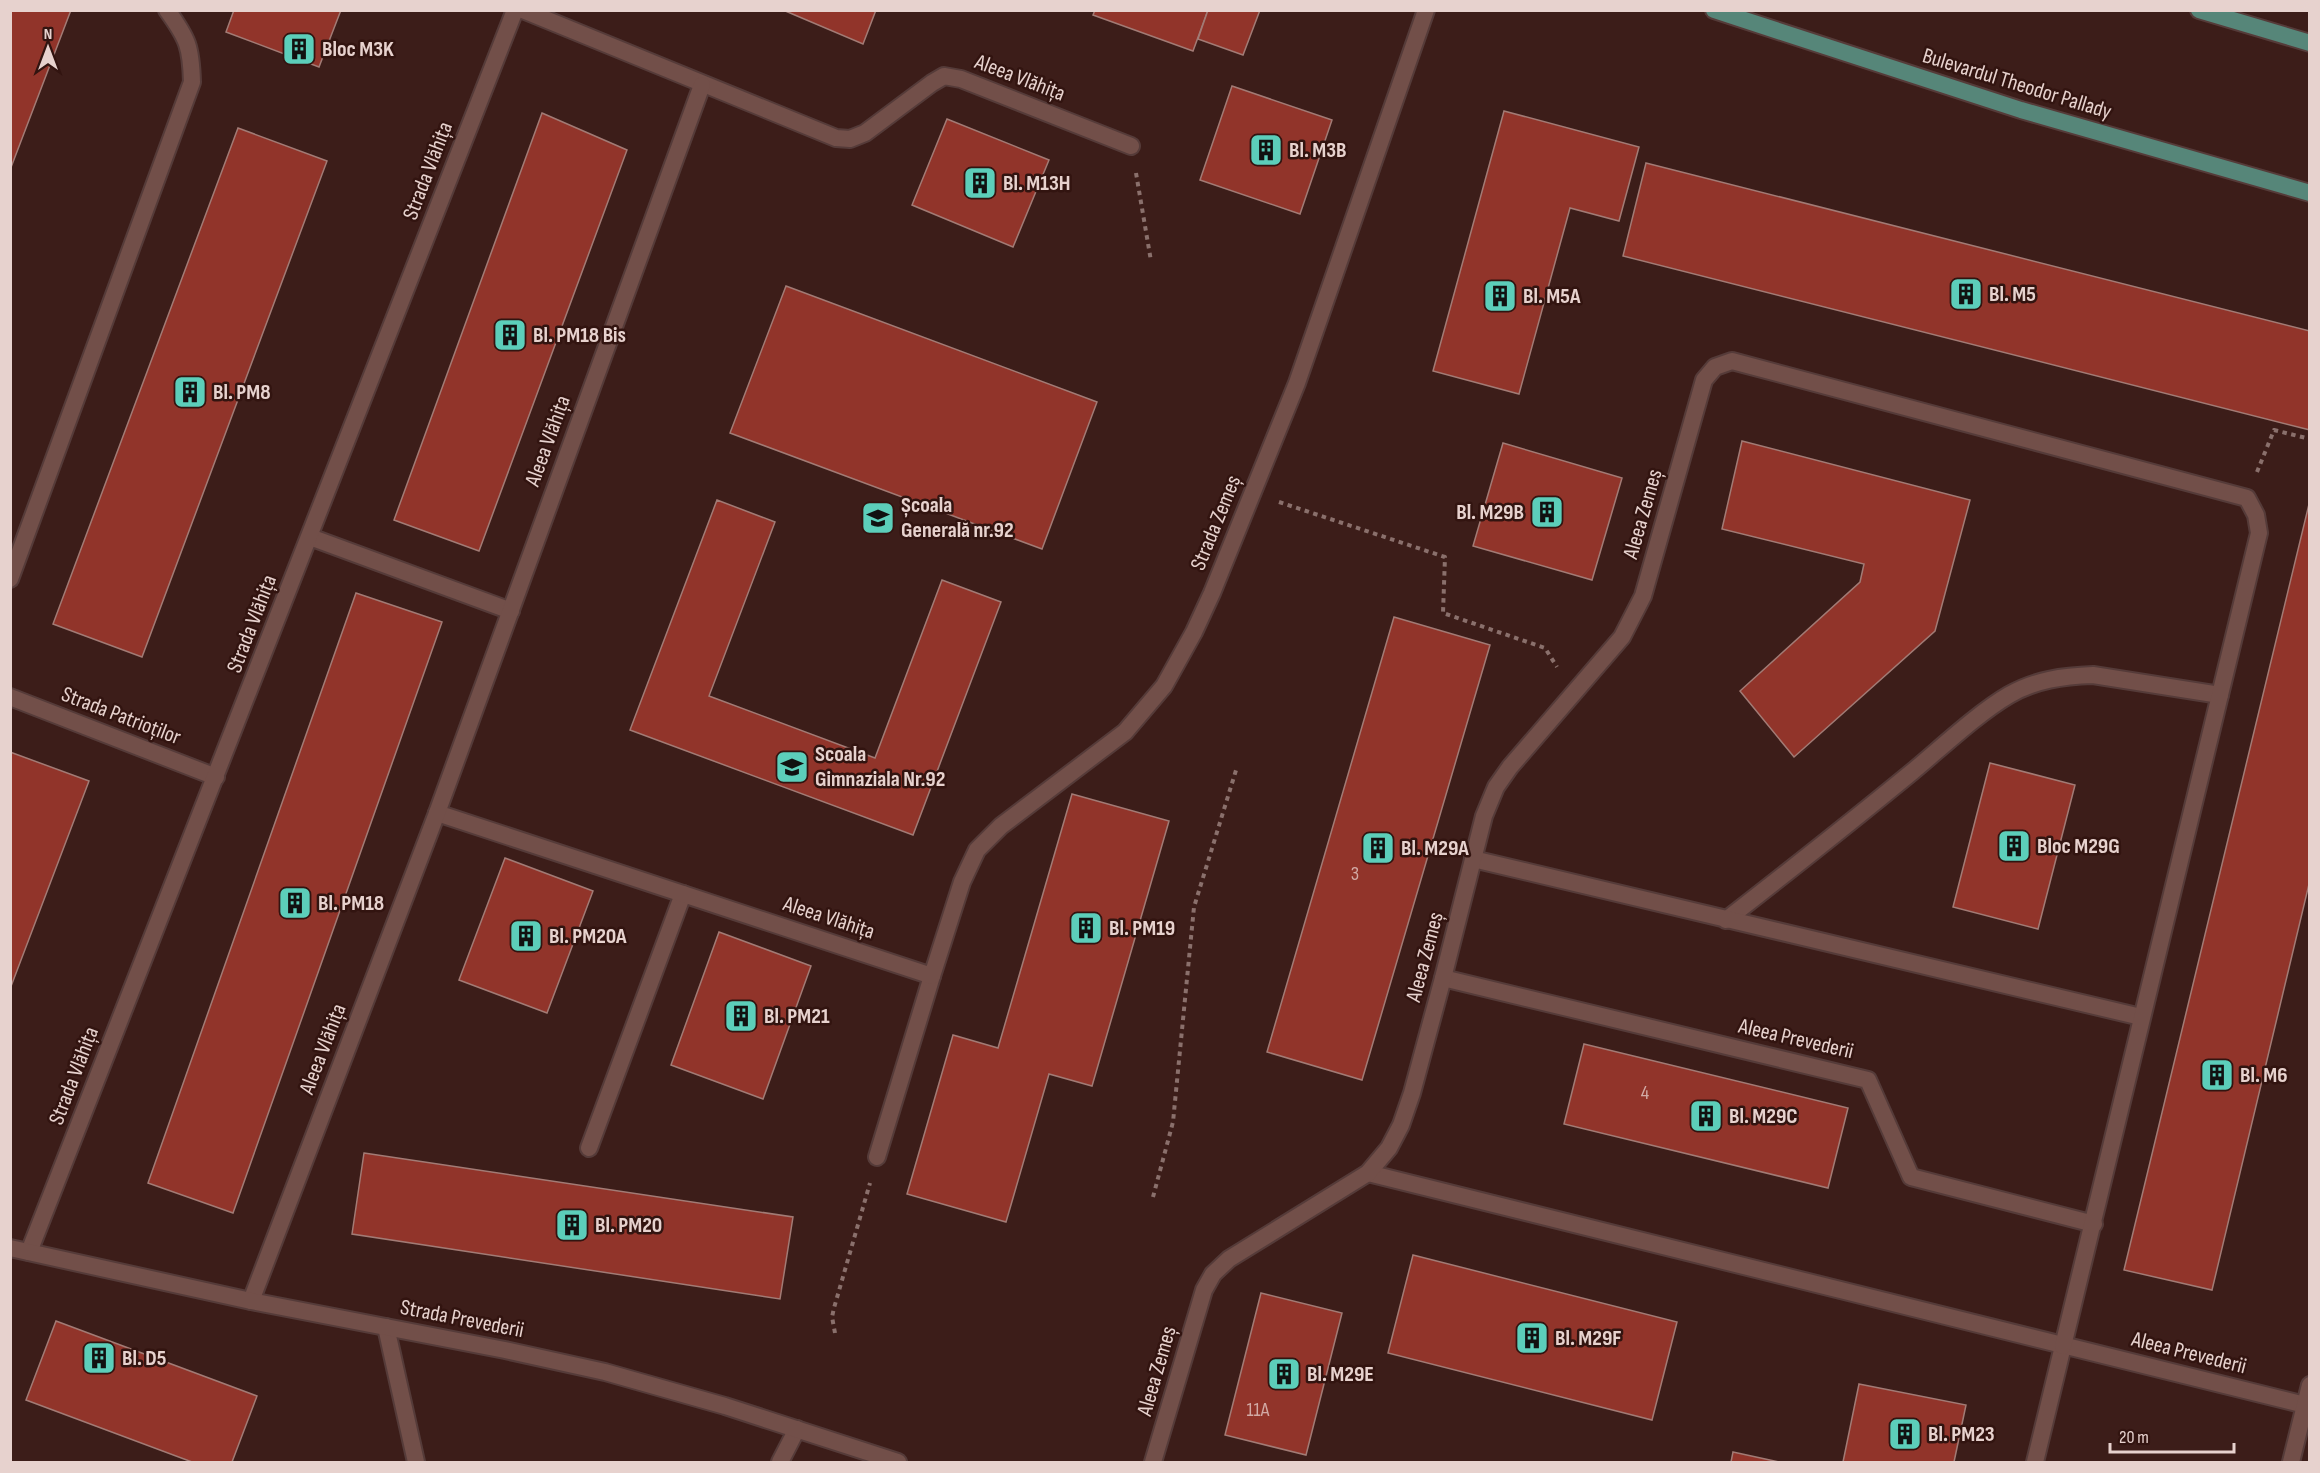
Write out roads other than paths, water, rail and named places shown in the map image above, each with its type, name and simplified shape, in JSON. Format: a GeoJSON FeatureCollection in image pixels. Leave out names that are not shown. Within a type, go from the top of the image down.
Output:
{"type":"FeatureCollection","features":[{"type":"Feature","properties":{"kind":"main road","name":"Bulevardul Theodor Pallady"},"geometry":{"type":"LineString","coordinates":[[1714,10],[2021,110],[2310,193]]}},
{"type":"Feature","properties":{"kind":"main road"},"geometry":{"type":"LineString","coordinates":[[2199,10],[2310,43]]}},
{"type":"Feature","properties":{"kind":"street"},"geometry":{"type":"LineString","coordinates":[[10,579],[192,82],[191,53],[181,30],[167,10]]}},
{"type":"Feature","properties":{"kind":"street","name":"Strada Vlăhița"},"geometry":{"type":"LineString","coordinates":[[29,1252],[515,10]]}},
{"type":"Feature","properties":{"kind":"street","name":"Aleea Vlăhița"},"geometry":{"type":"LineString","coordinates":[[523,10],[836,138],[850,139],[865,133],[944,76],[961,79],[1131,146]]}},
{"type":"Feature","properties":{"kind":"street","name":"Strada Zemeș"},"geometry":{"type":"LineString","coordinates":[[878,1157],[962,882],[977,850],[1001,826],[1125,732],[1164,686],[1194,632],[1297,382],[1426,10]]}},
{"type":"Feature","properties":{"kind":"street","name":"Aleea Vlăhița"},"geometry":{"type":"LineString","coordinates":[[251,1301],[437,813],[702,85]]}},
{"type":"Feature","properties":{"kind":"street","name":"Aleea Zemeș"},"geometry":{"type":"LineString","coordinates":[[1153,1462],[1204,1290],[1213,1274],[1228,1259],[1368,1173],[1389,1148],[1401,1125],[1443,978],[1484,816],[1496,787],[1510,767],[1622,637],[1643,596],[1704,380],[1715,367],[1732,361],[2247,498],[2256,515],[2259,533],[2220,694]]}},
{"type":"Feature","properties":{"kind":"street"},"geometry":{"type":"LineString","coordinates":[[310,537],[511,610]]}},
{"type":"Feature","properties":{"kind":"street"},"geometry":{"type":"LineString","coordinates":[[1726,920],[2008,695],[2038,681],[2073,675],[2092,675],[2220,694],[2035,1462]]}},
{"type":"Feature","properties":{"kind":"street","name":"Strada Patrioților"},"geometry":{"type":"LineString","coordinates":[[10,697],[216,777]]}},
{"type":"Feature","properties":{"kind":"street","name":"Aleea Vlăhița"},"geometry":{"type":"LineString","coordinates":[[437,813],[932,976]]}},
{"type":"Feature","properties":{"kind":"street"},"geometry":{"type":"LineString","coordinates":[[1473,859],[2141,1017]]}},
{"type":"Feature","properties":{"kind":"street"},"geometry":{"type":"LineString","coordinates":[[589,1148],[683,894]]}},
{"type":"Feature","properties":{"kind":"street","name":"Aleea Prevederii"},"geometry":{"type":"LineString","coordinates":[[1443,978],[1868,1080],[1911,1177],[2094,1224]]}},
{"type":"Feature","properties":{"kind":"street","name":"Aleea Prevederii"},"geometry":{"type":"LineString","coordinates":[[1368,1173],[2305,1405]]}},
{"type":"Feature","properties":{"kind":"street","name":"Strada Prevederii"},"geometry":{"type":"LineString","coordinates":[[10,1248],[251,1301],[505,1350],[605,1372],[669,1389],[898,1462]]}},
{"type":"Feature","properties":{"kind":"street"},"geometry":{"type":"LineString","coordinates":[[386,1327],[416,1462]]}},
{"type":"Feature","properties":{"kind":"street"},"geometry":{"type":"LineString","coordinates":[[2291,1462],[2310,1385]]}},
{"type":"Feature","properties":{"kind":"street"},"geometry":{"type":"LineString","coordinates":[[780,1462],[798,1430]]}},
{"type":"Feature","properties":{"kind":"place","name":"Bloc M3K"},"geometry":{"type":"Point","coordinates":[299,49]}},
{"type":"Feature","properties":{"kind":"place","name":"Bl. M3B"},"geometry":{"type":"Point","coordinates":[1266,150]}},
{"type":"Feature","properties":{"kind":"place","name":"Bl. M13H"},"geometry":{"type":"Point","coordinates":[980,183]}},
{"type":"Feature","properties":{"kind":"place","name":"Bl. M5"},"geometry":{"type":"Point","coordinates":[1966,294]}},
{"type":"Feature","properties":{"kind":"place","name":"Bl. M5A"},"geometry":{"type":"Point","coordinates":[1500,296]}},
{"type":"Feature","properties":{"kind":"place","name":"Bl. PM18 Bis"},"geometry":{"type":"Point","coordinates":[510,335]}},
{"type":"Feature","properties":{"kind":"place","name":"Bl. PM8"},"geometry":{"type":"Point","coordinates":[190,392]}},
{"type":"Feature","properties":{"kind":"place","name":"Bl. M29B"},"geometry":{"type":"Point","coordinates":[1547,512]}},
{"type":"Feature","properties":{"kind":"place","name":"Școala Generală nr.92"},"geometry":{"type":"Point","coordinates":[878,518]}},
{"type":"Feature","properties":{"kind":"place","name":"Scoala Gimnaziala Nr.92"},"geometry":{"type":"Point","coordinates":[792,767]}},
{"type":"Feature","properties":{"kind":"place","name":"Bloc M29G"},"geometry":{"type":"Point","coordinates":[2014,846]}},
{"type":"Feature","properties":{"kind":"place","name":"Bl. M29A"},"geometry":{"type":"Point","coordinates":[1378,848]}},
{"type":"Feature","properties":{"kind":"place","name":"Bl. PM18"},"geometry":{"type":"Point","coordinates":[295,903]}},
{"type":"Feature","properties":{"kind":"place","name":"Bl. PM19"},"geometry":{"type":"Point","coordinates":[1086,928]}},
{"type":"Feature","properties":{"kind":"place","name":"Bl. PM20A"},"geometry":{"type":"Point","coordinates":[526,936]}},
{"type":"Feature","properties":{"kind":"place","name":"Bl. PM21"},"geometry":{"type":"Point","coordinates":[741,1016]}},
{"type":"Feature","properties":{"kind":"place","name":"Bl. M6"},"geometry":{"type":"Point","coordinates":[2217,1075]}},
{"type":"Feature","properties":{"kind":"place","name":"Bl. M29C"},"geometry":{"type":"Point","coordinates":[1706,1116]}},
{"type":"Feature","properties":{"kind":"place","name":"Bl. PM20"},"geometry":{"type":"Point","coordinates":[572,1225]}},
{"type":"Feature","properties":{"kind":"place","name":"Bl. M29F"},"geometry":{"type":"Point","coordinates":[1532,1338]}},
{"type":"Feature","properties":{"kind":"place","name":"Bl. D5"},"geometry":{"type":"Point","coordinates":[99,1358]}},
{"type":"Feature","properties":{"kind":"place","name":"Bl. M29E"},"geometry":{"type":"Point","coordinates":[1284,1374]}},
{"type":"Feature","properties":{"kind":"place","name":"Bl. PM23"},"geometry":{"type":"Point","coordinates":[1905,1434]}}]}
